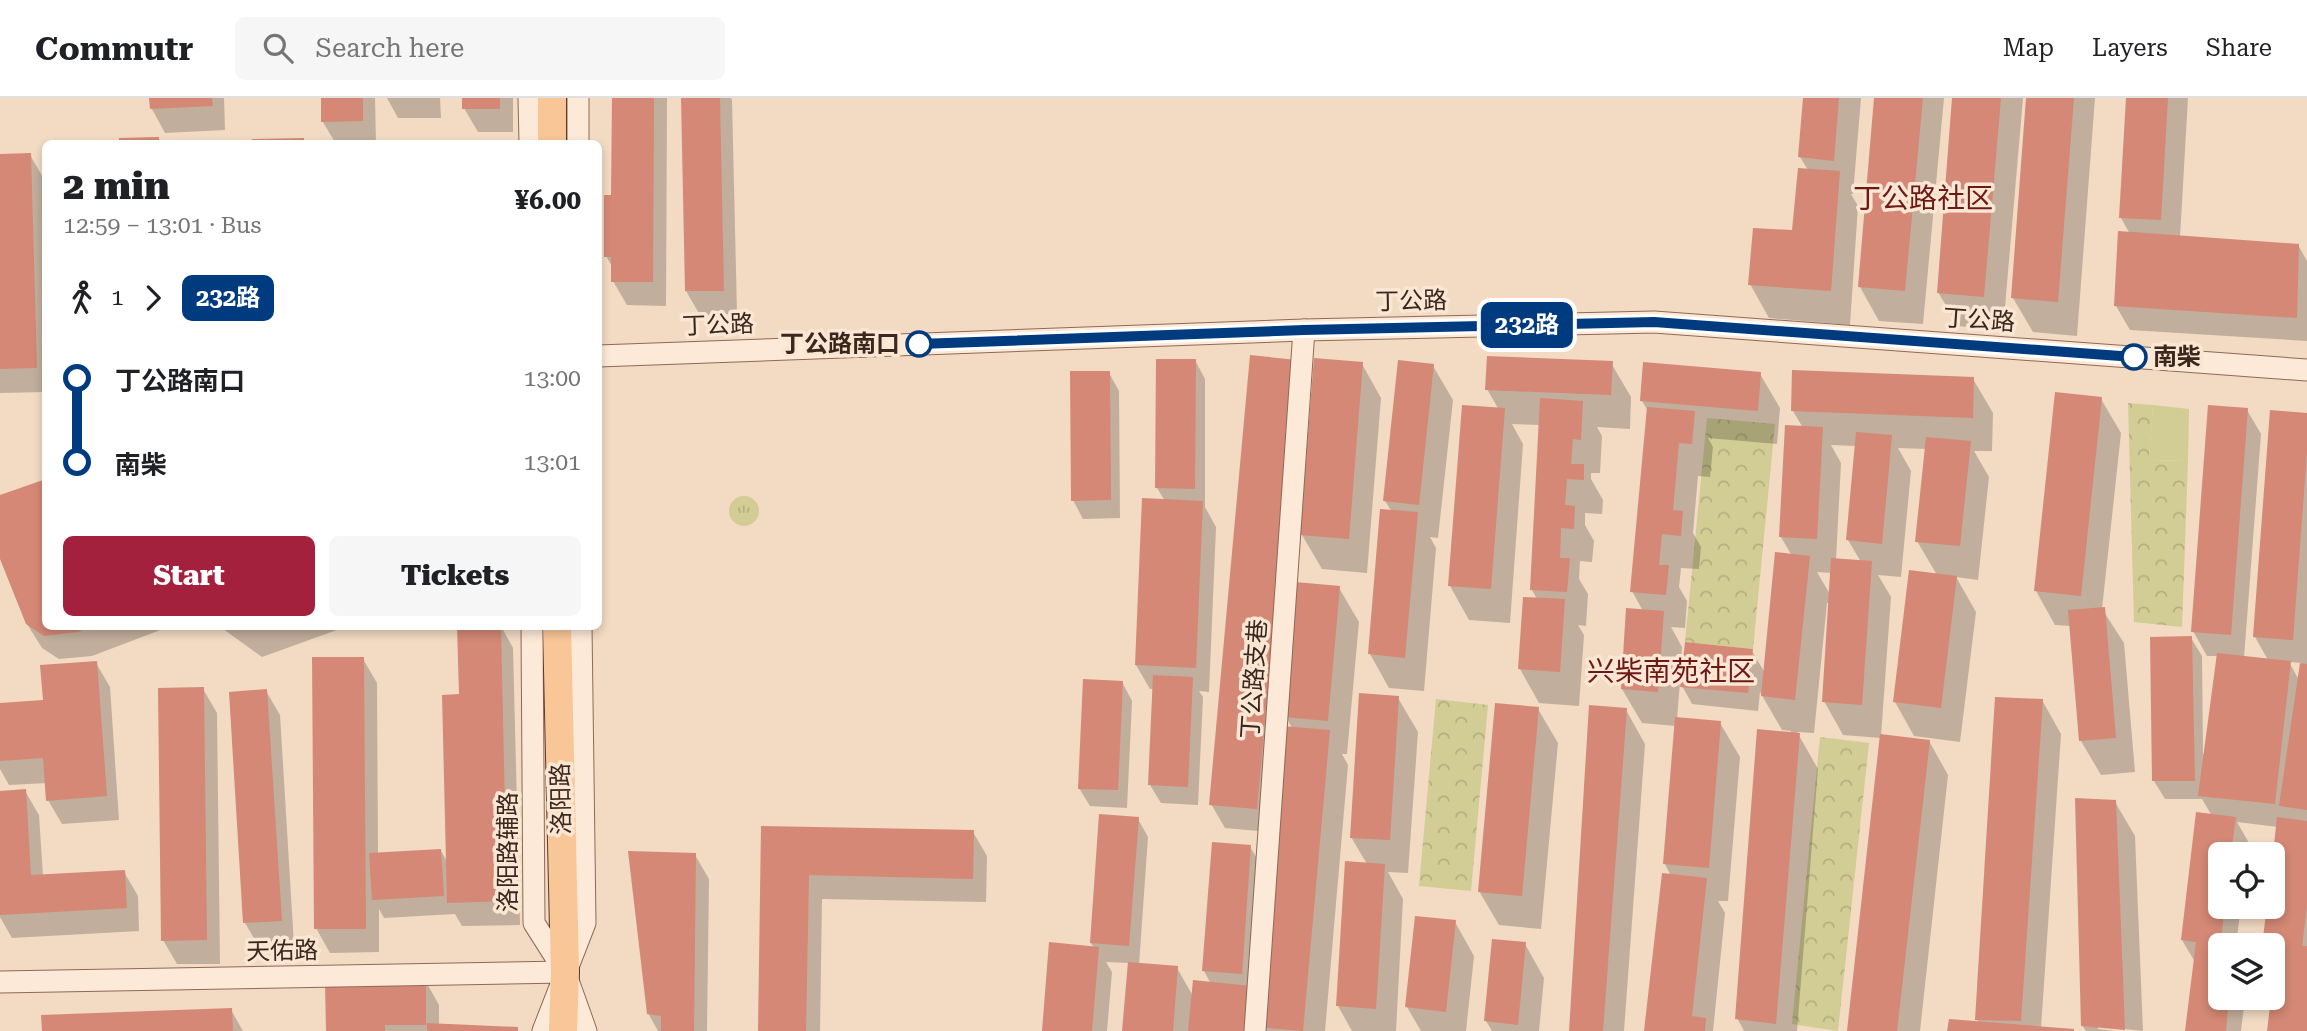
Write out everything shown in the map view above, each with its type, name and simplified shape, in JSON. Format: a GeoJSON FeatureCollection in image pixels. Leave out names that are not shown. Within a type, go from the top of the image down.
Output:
{"type":"FeatureCollection","features":[{"type":"Feature","properties":{"kind":"main road"},"geometry":{"type":"LineString","coordinates":[[552,98],[552,140]]}},
{"type":"Feature","properties":{"kind":"main road","name":"洛阳路"},"geometry":{"type":"LineString","coordinates":[[557,630],[565,972],[563,1031]]}},
{"type":"Feature","properties":{"kind":"main road","name":"洛阳路"},"geometry":{"type":"LineString","coordinates":[[565,972],[575,1031]]}},
{"type":"Feature","properties":{"kind":"street"},"geometry":{"type":"LineString","coordinates":[[529,98],[530,140]]}},
{"type":"Feature","properties":{"kind":"street"},"geometry":{"type":"LineString","coordinates":[[578,98],[578,140]]}},
{"type":"Feature","properties":{"kind":"street","name":"丁公路"},"geometry":{"type":"LineString","coordinates":[[602,356],[1304,330],[1654,322],[2307,370]]}},
{"type":"Feature","properties":{"kind":"street","name":"丁公路支巷"},"geometry":{"type":"LineString","coordinates":[[1255,1031],[1304,330]]}},
{"type":"Feature","properties":{"kind":"street","name":"洛阳路辅路"},"geometry":{"type":"LineString","coordinates":[[533,630],[534,923],[565,972]]}},
{"type":"Feature","properties":{"kind":"street"},"geometry":{"type":"LineString","coordinates":[[565,972],[585,923],[581,630]]}},
{"type":"Feature","properties":{"kind":"street","name":"天佑路"},"geometry":{"type":"LineString","coordinates":[[0,982],[565,972]]}},
{"type":"Feature","properties":{"kind":"street","name":"洛阳路"},"geometry":{"type":"LineString","coordinates":[[543,1031],[565,972]]}},
{"type":"Feature","properties":{"kind":"street","name":"洛阳路"},"geometry":{"type":"LineString","coordinates":[[565,972],[586,1031]]}},
{"type":"Feature","properties":{"kind":"green space"},"geometry":{"type":"Polygon","coordinates":[[[2128,403],[2153,405],[2149,460],[2188,461],[2182,627],[2134,622],[2128,403]]]}},
{"type":"Feature","properties":{"kind":"green space"},"geometry":{"type":"Polygon","coordinates":[[[2153,405],[2189,409],[2188,461],[2149,460],[2153,405]]]}},
{"type":"Feature","properties":{"kind":"green space"},"geometry":{"type":"Polygon","coordinates":[[[1707,418],[1775,424],[1753,649],[1685,642],[1707,418]]]}},
{"type":"Feature","properties":{"kind":"green space"},"geometry":{"type":"Polygon","coordinates":[[[744,496],[755,500],[759,511],[755,522],[744,526],[733,522],[729,511],[733,500],[744,496]]]}},
{"type":"Feature","properties":{"kind":"green space"},"geometry":{"type":"Polygon","coordinates":[[[1436,699],[1488,705],[1471,891],[1419,886],[1436,699]]]}},
{"type":"Feature","properties":{"kind":"green space"},"geometry":{"type":"Polygon","coordinates":[[[1820,737],[1869,743],[1838,1031],[1792,1024],[1820,737]]]}},
{"type":"Feature","properties":{"kind":"building"},"geometry":{"type":"Polygon","coordinates":[[[149,98],[212,98],[213,106],[150,109],[149,98]]]}},
{"type":"Feature","properties":{"kind":"building"},"geometry":{"type":"Polygon","coordinates":[[[321,98],[363,98],[363,121],[321,122],[321,98]]]}},
{"type":"Feature","properties":{"kind":"building"},"geometry":{"type":"Polygon","coordinates":[[[462,98],[500,98],[500,109],[462,109],[462,98]]]}},
{"type":"Feature","properties":{"kind":"building"},"geometry":{"type":"Polygon","coordinates":[[[612,98],[654,98],[653,282],[611,282],[611,257],[604,257],[604,195],[611,195],[612,98]]]}},
{"type":"Feature","properties":{"kind":"building"},"geometry":{"type":"Polygon","coordinates":[[[681,98],[720,98],[724,291],[685,291],[681,98]]]}},
{"type":"Feature","properties":{"kind":"building"},"geometry":{"type":"Polygon","coordinates":[[[1803,98],[1839,98],[1834,161],[1798,157],[1803,98]]]}},
{"type":"Feature","properties":{"kind":"building"},"geometry":{"type":"Polygon","coordinates":[[[1874,98],[1923,98],[1905,291],[1858,287],[1874,98]]]}},
{"type":"Feature","properties":{"kind":"building"},"geometry":{"type":"Polygon","coordinates":[[[1952,98],[2001,98],[1984,297],[1937,293],[1952,98]]]}},
{"type":"Feature","properties":{"kind":"building"},"geometry":{"type":"Polygon","coordinates":[[[2026,98],[2074,98],[2058,302],[2011,298],[2026,98]]]}},
{"type":"Feature","properties":{"kind":"building"},"geometry":{"type":"Polygon","coordinates":[[[2126,98],[2168,98],[2161,220],[2119,218],[2126,98]]]}},
{"type":"Feature","properties":{"kind":"building"},"geometry":{"type":"Polygon","coordinates":[[[159,137],[159,140],[119,140],[159,137]]]}},
{"type":"Feature","properties":{"kind":"building"},"geometry":{"type":"Polygon","coordinates":[[[304,138],[304,140],[252,140],[304,138]]]}},
{"type":"Feature","properties":{"kind":"building"},"geometry":{"type":"Polygon","coordinates":[[[31,153],[37,368],[0,369],[0,154],[31,153]]]}},
{"type":"Feature","properties":{"kind":"building"},"geometry":{"type":"Polygon","coordinates":[[[1798,168],[1840,171],[1831,291],[1748,285],[1753,228],[1792,230],[1798,168]]]}},
{"type":"Feature","properties":{"kind":"building"},"geometry":{"type":"Polygon","coordinates":[[[2118,231],[2299,244],[2297,318],[2114,306],[2118,231]]]}},
{"type":"Feature","properties":{"kind":"building"},"geometry":{"type":"Polygon","coordinates":[[[1250,355],[1297,360],[1257,809],[1209,805],[1250,355]]]}},
{"type":"Feature","properties":{"kind":"building"},"geometry":{"type":"Polygon","coordinates":[[[1487,356],[1613,361],[1611,395],[1485,390],[1487,356]]]}},
{"type":"Feature","properties":{"kind":"building"},"geometry":{"type":"Polygon","coordinates":[[[1314,358],[1363,362],[1349,539],[1300,535],[1314,358]]]}},
{"type":"Feature","properties":{"kind":"building"},"geometry":{"type":"Polygon","coordinates":[[[1156,359],[1196,359],[1195,489],[1155,488],[1156,359]]]}},
{"type":"Feature","properties":{"kind":"building"},"geometry":{"type":"Polygon","coordinates":[[[1398,360],[1434,364],[1419,505],[1383,501],[1398,360]]]}},
{"type":"Feature","properties":{"kind":"building"},"geometry":{"type":"Polygon","coordinates":[[[1643,362],[1761,372],[1758,411],[1640,401],[1643,362]]]}},
{"type":"Feature","properties":{"kind":"building"},"geometry":{"type":"Polygon","coordinates":[[[1792,370],[1974,377],[1973,418],[1791,411],[1792,370]]]}},
{"type":"Feature","properties":{"kind":"building"},"geometry":{"type":"Polygon","coordinates":[[[1070,371],[1110,371],[1111,500],[1071,501],[1070,371]]]}},
{"type":"Feature","properties":{"kind":"building"},"geometry":{"type":"Polygon","coordinates":[[[2055,392],[2102,397],[2081,596],[2034,591],[2055,392]]]}},
{"type":"Feature","properties":{"kind":"building"},"geometry":{"type":"Polygon","coordinates":[[[1540,398],[1583,401],[1581,440],[1573,439],[1571,464],[1584,464],[1584,480],[1567,479],[1565,505],[1575,506],[1574,529],[1561,528],[1560,558],[1570,558],[1567,592],[1530,590],[1540,398]]]}},
{"type":"Feature","properties":{"kind":"building"},"geometry":{"type":"Polygon","coordinates":[[[1462,405],[1505,408],[1491,589],[1448,586],[1462,405]]]}},
{"type":"Feature","properties":{"kind":"building"},"geometry":{"type":"Polygon","coordinates":[[[2208,405],[2248,408],[2231,635],[2191,632],[2208,405]]]}},
{"type":"Feature","properties":{"kind":"building"},"geometry":{"type":"Polygon","coordinates":[[[1647,407],[1695,411],[1692,444],[1679,443],[1673,510],[1683,511],[1681,536],[1662,534],[1659,565],[1669,565],[1666,595],[1630,592],[1647,407]]]}},
{"type":"Feature","properties":{"kind":"building"},"geometry":{"type":"Polygon","coordinates":[[[2270,410],[2307,413],[2307,452],[2293,640],[2253,637],[2270,410]]]}},
{"type":"Feature","properties":{"kind":"building"},"geometry":{"type":"Polygon","coordinates":[[[1785,425],[1823,427],[1817,539],[1779,537],[1785,425]]]}},
{"type":"Feature","properties":{"kind":"building"},"geometry":{"type":"Polygon","coordinates":[[[1856,432],[1892,435],[1882,544],[1846,540],[1856,432]]]}},
{"type":"Feature","properties":{"kind":"building"},"geometry":{"type":"Polygon","coordinates":[[[1926,437],[1971,441],[1960,546],[1915,542],[1926,437]]]}},
{"type":"Feature","properties":{"kind":"building"},"geometry":{"type":"Polygon","coordinates":[[[42,480],[42,630],[83,630],[44,636],[26,624],[0,559],[0,495],[42,480]]]}},
{"type":"Feature","properties":{"kind":"building"},"geometry":{"type":"Polygon","coordinates":[[[1142,498],[1203,501],[1196,668],[1135,665],[1142,498]]]}},
{"type":"Feature","properties":{"kind":"building"},"geometry":{"type":"Polygon","coordinates":[[[1380,509],[1418,512],[1405,658],[1368,654],[1380,509]]]}},
{"type":"Feature","properties":{"kind":"building"},"geometry":{"type":"Polygon","coordinates":[[[1775,552],[1810,556],[1795,700],[1761,696],[1775,552]]]}},
{"type":"Feature","properties":{"kind":"building"},"geometry":{"type":"Polygon","coordinates":[[[1831,558],[1872,561],[1862,705],[1822,702],[1831,558]]]}},
{"type":"Feature","properties":{"kind":"building"},"geometry":{"type":"Polygon","coordinates":[[[1909,570],[1957,576],[1941,708],[1893,702],[1909,570]]]}},
{"type":"Feature","properties":{"kind":"building"},"geometry":{"type":"Polygon","coordinates":[[[1295,582],[1340,586],[1328,721],[1284,717],[1295,582]]]}},
{"type":"Feature","properties":{"kind":"building"},"geometry":{"type":"Polygon","coordinates":[[[1523,597],[1565,599],[1560,672],[1518,669],[1523,597]]]}},
{"type":"Feature","properties":{"kind":"building"},"geometry":{"type":"Polygon","coordinates":[[[2105,607],[2116,738],[2079,741],[2068,610],[2105,607]]]}},
{"type":"Feature","properties":{"kind":"building"},"geometry":{"type":"Polygon","coordinates":[[[1626,608],[1664,611],[1658,692],[1621,689],[1626,608]]]}},
{"type":"Feature","properties":{"kind":"building"},"geometry":{"type":"Polygon","coordinates":[[[457,630],[501,630],[507,901],[447,903],[442,695],[459,694],[457,630]]]}},
{"type":"Feature","properties":{"kind":"building"},"geometry":{"type":"Polygon","coordinates":[[[2192,636],[2195,781],[2152,781],[2150,637],[2192,636]]]}},
{"type":"Feature","properties":{"kind":"building"},"geometry":{"type":"Polygon","coordinates":[[[1685,642],[1753,649],[1748,693],[1680,687],[1685,642]]]}},
{"type":"Feature","properties":{"kind":"building"},"geometry":{"type":"Polygon","coordinates":[[[2217,653],[2291,661],[2275,804],[2198,796],[2217,653]]]}},
{"type":"Feature","properties":{"kind":"building"},"geometry":{"type":"Polygon","coordinates":[[[312,657],[364,657],[366,929],[314,929],[312,657]]]}},
{"type":"Feature","properties":{"kind":"building"},"geometry":{"type":"Polygon","coordinates":[[[97,661],[107,796],[46,801],[43,758],[0,761],[0,703],[43,700],[40,665],[97,661]]]}},
{"type":"Feature","properties":{"kind":"building"},"geometry":{"type":"Polygon","coordinates":[[[2300,663],[2307,664],[2307,810],[2279,806],[2300,663]]]}},
{"type":"Feature","properties":{"kind":"building"},"geometry":{"type":"Polygon","coordinates":[[[1153,675],[1193,677],[1188,787],[1148,785],[1153,675]]]}},
{"type":"Feature","properties":{"kind":"building"},"geometry":{"type":"Polygon","coordinates":[[[1083,679],[1123,681],[1118,790],[1078,789],[1083,679]]]}},
{"type":"Feature","properties":{"kind":"building"},"geometry":{"type":"Polygon","coordinates":[[[204,687],[207,940],[161,941],[158,688],[204,687]]]}},
{"type":"Feature","properties":{"kind":"building"},"geometry":{"type":"Polygon","coordinates":[[[267,689],[282,921],[243,923],[229,692],[267,689]]]}},
{"type":"Feature","properties":{"kind":"building"},"geometry":{"type":"Polygon","coordinates":[[[1359,693],[1399,696],[1390,840],[1350,838],[1359,693]]]}},
{"type":"Feature","properties":{"kind":"building"},"geometry":{"type":"Polygon","coordinates":[[[1995,697],[2043,699],[2021,1021],[1975,1020],[1995,697]]]}},
{"type":"Feature","properties":{"kind":"building"},"geometry":{"type":"Polygon","coordinates":[[[1495,703],[1539,707],[1522,896],[1478,892],[1495,703]]]}},
{"type":"Feature","properties":{"kind":"building"},"geometry":{"type":"Polygon","coordinates":[[[1589,705],[1627,708],[1603,1031],[1569,1031],[1589,705]]]}},
{"type":"Feature","properties":{"kind":"building"},"geometry":{"type":"Polygon","coordinates":[[[1675,717],[1721,721],[1709,868],[1663,864],[1675,717]]]}},
{"type":"Feature","properties":{"kind":"building"},"geometry":{"type":"Polygon","coordinates":[[[1282,726],[1330,730],[1303,1031],[1256,1027],[1282,726]]]}},
{"type":"Feature","properties":{"kind":"building"},"geometry":{"type":"Polygon","coordinates":[[[1757,729],[1800,733],[1776,1024],[1735,1019],[1757,729]]]}},
{"type":"Feature","properties":{"kind":"building"},"geometry":{"type":"Polygon","coordinates":[[[1880,734],[1930,740],[1897,1031],[1847,1031],[1880,734]]]}},
{"type":"Feature","properties":{"kind":"building"},"geometry":{"type":"Polygon","coordinates":[[[26,789],[31,875],[125,870],[127,908],[0,915],[0,791],[26,789]]]}},
{"type":"Feature","properties":{"kind":"building"},"geometry":{"type":"Polygon","coordinates":[[[2075,798],[2116,800],[2125,1030],[2081,1026],[2075,798]]]}},
{"type":"Feature","properties":{"kind":"building"},"geometry":{"type":"Polygon","coordinates":[[[2196,812],[2236,817],[2233,842],[2208,842],[2208,919],[2223,919],[2222,933],[2208,933],[2208,1010],[2228,1010],[2226,1031],[2185,1031],[2196,942],[2181,940],[2196,812]]]}},
{"type":"Feature","properties":{"kind":"building"},"geometry":{"type":"Polygon","coordinates":[[[1099,814],[1139,817],[1129,946],[1090,943],[1099,814]]]}},
{"type":"Feature","properties":{"kind":"building"},"geometry":{"type":"Polygon","coordinates":[[[2277,817],[2307,821],[2307,907],[2302,946],[2307,946],[2307,1031],[2267,1031],[2270,1010],[2285,1010],[2285,933],[2264,933],[2265,919],[2285,919],[2285,842],[2274,842],[2277,817]]]}},
{"type":"Feature","properties":{"kind":"building"},"geometry":{"type":"Polygon","coordinates":[[[761,826],[974,830],[973,879],[809,875],[806,1031],[758,1031],[761,826]]]}},
{"type":"Feature","properties":{"kind":"building"},"geometry":{"type":"Polygon","coordinates":[[[1212,842],[1251,845],[1242,974],[1202,971],[1212,842]]]}},
{"type":"Feature","properties":{"kind":"building"},"geometry":{"type":"Polygon","coordinates":[[[441,849],[444,896],[372,900],[369,853],[441,849]]]}},
{"type":"Feature","properties":{"kind":"building"},"geometry":{"type":"Polygon","coordinates":[[[628,851],[696,853],[694,1031],[661,1031],[661,1016],[647,1014],[628,851]]]}},
{"type":"Feature","properties":{"kind":"building"},"geometry":{"type":"Polygon","coordinates":[[[1345,861],[1385,864],[1376,1009],[1336,1006],[1345,861]]]}},
{"type":"Feature","properties":{"kind":"building"},"geometry":{"type":"Polygon","coordinates":[[[1662,873],[1707,878],[1692,1016],[1706,1018],[1705,1031],[1644,1031],[1662,873]]]}},
{"type":"Feature","properties":{"kind":"building"},"geometry":{"type":"Polygon","coordinates":[[[1415,916],[1456,920],[1446,1012],[1405,1007],[1415,916]]]}},
{"type":"Feature","properties":{"kind":"building"},"geometry":{"type":"Polygon","coordinates":[[[1492,939],[1526,942],[1518,1025],[1484,1021],[1492,939]]]}},
{"type":"Feature","properties":{"kind":"building"},"geometry":{"type":"Polygon","coordinates":[[[1049,942],[1099,947],[1092,1031],[1042,1031],[1049,942]]]}},
{"type":"Feature","properties":{"kind":"building"},"geometry":{"type":"Polygon","coordinates":[[[1128,962],[1178,966],[1173,1031],[1122,1031],[1128,962]]]}},
{"type":"Feature","properties":{"kind":"building"},"geometry":{"type":"Polygon","coordinates":[[[426,979],[426,1025],[385,1025],[385,1031],[326,1031],[325,981],[426,979]]]}},
{"type":"Feature","properties":{"kind":"building"},"geometry":{"type":"Polygon","coordinates":[[[1193,980],[1251,986],[1246,1031],[1188,1031],[1193,980]]]}},
{"type":"Feature","properties":{"kind":"building"},"geometry":{"type":"Polygon","coordinates":[[[232,1008],[233,1031],[42,1031],[41,1015],[232,1008]]]}},
{"type":"Feature","properties":{"kind":"building"},"geometry":{"type":"Polygon","coordinates":[[[1949,1019],[2074,1029],[2074,1031],[1947,1031],[1949,1019]]]}},
{"type":"Feature","properties":{"kind":"building"},"geometry":{"type":"Polygon","coordinates":[[[427,1023],[518,1027],[518,1031],[427,1031],[427,1023]]]}},
{"type":"Feature","properties":{"kind":"bus line","name":"232路"},"geometry":{"type":"LineString","coordinates":[[919,344],[1304,330],[1654,322],[2134,357]]}},
{"type":"Feature","properties":{"kind":"place","name":"丁公路南口"},"geometry":{"type":"Point","coordinates":[919,344]}},
{"type":"Feature","properties":{"kind":"place","name":"南柴"},"geometry":{"type":"Point","coordinates":[2134,357]}},
{"type":"Feature","properties":{"kind":"district","name":"丁公路社区"},"geometry":{"type":"Point","coordinates":[1923,198]}},
{"type":"Feature","properties":{"kind":"district","name":"兴柴南苑社区"},"geometry":{"type":"Point","coordinates":[1671,671]}}]}
